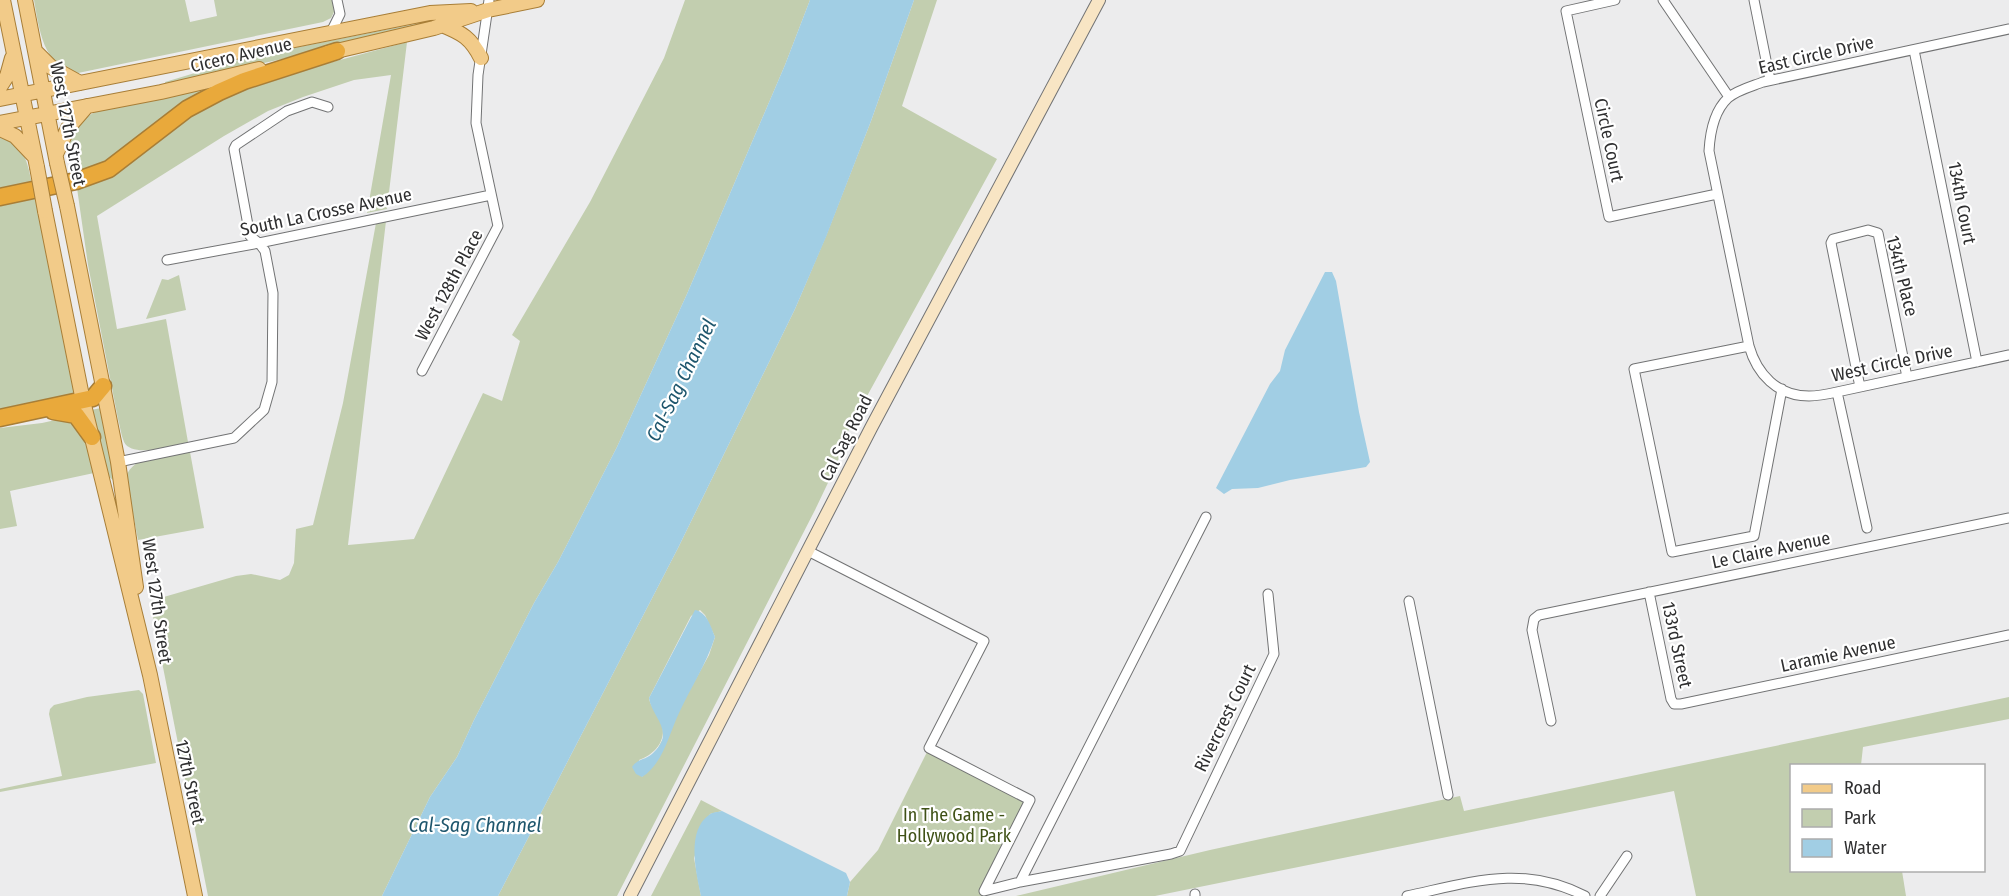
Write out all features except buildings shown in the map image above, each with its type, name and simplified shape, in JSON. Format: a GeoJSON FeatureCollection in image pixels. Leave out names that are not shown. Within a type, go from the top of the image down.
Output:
{"type":"FeatureCollection","features":[{"type":"Feature","properties":{"kind":"highway"},"geometry":{"type":"LineString","coordinates":[[0,197],[76,181],[109,169],[188,109],[219,92],[244,81],[337,51]]}},
{"type":"Feature","properties":{"kind":"highway"},"geometry":{"type":"LineString","coordinates":[[0,418],[84,401],[93,398],[103,386]]}},
{"type":"Feature","properties":{"kind":"highway"},"geometry":{"type":"LineString","coordinates":[[37,410],[61,411],[76,415],[92,437]]}},
{"type":"Feature","properties":{"kind":"main road","name":"West 127th Street"},"geometry":{"type":"LineString","coordinates":[[3,0],[84,401],[150,675]]}},
{"type":"Feature","properties":{"kind":"main road","name":"West 127th Street"},"geometry":{"type":"LineString","coordinates":[[25,0],[118,462],[150,675]]}},
{"type":"Feature","properties":{"kind":"main road","name":"Cicero Avenue"},"geometry":{"type":"LineString","coordinates":[[0,99],[430,13],[537,0]]}},
{"type":"Feature","properties":{"kind":"main road","name":"Cal Sag Road"},"geometry":{"type":"LineString","coordinates":[[630,896],[882,408],[1099,0]]}},
{"type":"Feature","properties":{"kind":"main road","name":"Cicero Avenue"},"geometry":{"type":"LineString","coordinates":[[0,123],[161,92],[337,51],[442,25],[489,5]]}},
{"type":"Feature","properties":{"kind":"main road"},"geometry":{"type":"LineString","coordinates":[[442,25],[461,32],[474,45],[481,58]]}},
{"type":"Feature","properties":{"kind":"main road"},"geometry":{"type":"LineString","coordinates":[[36,52],[51,67],[80,83]]}},
{"type":"Feature","properties":{"kind":"main road"},"geometry":{"type":"LineString","coordinates":[[0,87],[7,76],[14,54]]}},
{"type":"Feature","properties":{"kind":"main road"},"geometry":{"type":"LineString","coordinates":[[57,159],[68,128],[87,106]]}},
{"type":"Feature","properties":{"kind":"main road"},"geometry":{"type":"LineString","coordinates":[[0,129],[15,136],[35,162]]}},
{"type":"Feature","properties":{"kind":"main road","name":"127th Street"},"geometry":{"type":"LineString","coordinates":[[150,675],[195,896]]}},
{"type":"Feature","properties":{"kind":"street"},"geometry":{"type":"LineString","coordinates":[[331,32],[340,14],[338,0]]}},
{"type":"Feature","properties":{"kind":"street","name":"Circle Court"},"geometry":{"type":"LineString","coordinates":[[1615,0],[1566,11],[1609,217],[1717,195]]}},
{"type":"Feature","properties":{"kind":"street"},"geometry":{"type":"LineString","coordinates":[[1663,0],[1729,97],[1715,120],[1710,139],[1710,159],[1749,346],[1758,369],[1768,380],[1782,389],[1755,536],[1672,552],[1634,369],[1749,346]]}},
{"type":"Feature","properties":{"kind":"street"},"geometry":{"type":"LineString","coordinates":[[1754,0],[1770,80]]}},
{"type":"Feature","properties":{"kind":"street","name":"West 128th Place"},"geometry":{"type":"LineString","coordinates":[[422,371],[498,226],[476,123],[478,75],[489,5]]}},
{"type":"Feature","properties":{"kind":"street"},"geometry":{"type":"LineString","coordinates":[[340,14],[361,26]]}},
{"type":"Feature","properties":{"kind":"street","name":"East Circle Drive"},"geometry":{"type":"LineString","coordinates":[[1729,97],[1770,80],[2009,29]]}},
{"type":"Feature","properties":{"kind":"street","name":"134th Court"},"geometry":{"type":"LineString","coordinates":[[1914,50],[1977,362]]}},
{"type":"Feature","properties":{"kind":"street"},"geometry":{"type":"LineString","coordinates":[[118,462],[234,438],[264,410],[272,382],[274,307],[265,251],[260,243],[250,236],[234,155],[236,145],[287,111],[312,102],[327,106]]}},
{"type":"Feature","properties":{"kind":"street","name":"South La Crosse Avenue"},"geometry":{"type":"LineString","coordinates":[[167,260],[491,195]]}},
{"type":"Feature","properties":{"kind":"street","name":"134th Place"},"geometry":{"type":"LineString","coordinates":[[1860,387],[1831,243],[1833,238],[1868,230],[1878,233],[1907,377]]}},
{"type":"Feature","properties":{"kind":"street","name":"West Circle Drive"},"geometry":{"type":"LineString","coordinates":[[1782,389],[1809,396],[1838,392],[2009,355]]}},
{"type":"Feature","properties":{"kind":"street"},"geometry":{"type":"LineString","coordinates":[[1838,392],[1867,528]]}},
{"type":"Feature","properties":{"kind":"street"},"geometry":{"type":"LineString","coordinates":[[808,551],[984,641],[929,748],[1030,800],[984,891],[1020,882],[1206,517]]}},
{"type":"Feature","properties":{"kind":"street","name":"Le Claire Avenue"},"geometry":{"type":"LineString","coordinates":[[1551,721],[1533,630],[1534,619],[1539,615],[2009,518]]}},
{"type":"Feature","properties":{"kind":"street","name":"133rd Street"},"geometry":{"type":"LineString","coordinates":[[1649,592],[1671,699],[1674,704]]}},
{"type":"Feature","properties":{"kind":"street","name":"Rivercrest Court"},"geometry":{"type":"LineString","coordinates":[[1020,882],[1180,851],[1274,654],[1268,594]]}},
{"type":"Feature","properties":{"kind":"street"},"geometry":{"type":"LineString","coordinates":[[1409,601],[1448,795]]}},
{"type":"Feature","properties":{"kind":"street","name":"Laramie Avenue"},"geometry":{"type":"LineString","coordinates":[[1674,704],[2009,635]]}},
{"type":"Feature","properties":{"kind":"street"},"geometry":{"type":"LineString","coordinates":[[1600,896],[1627,856]]}},
{"type":"Feature","properties":{"kind":"street"},"geometry":{"type":"LineString","coordinates":[[1407,896],[1489,879],[1517,877],[1548,881],[1585,896]]}},
{"type":"Feature","properties":{"kind":"green space"},"geometry":{"type":"Polygon","coordinates":[[[34,0],[185,0],[190,22],[217,16],[214,0],[333,0],[334,12],[331,18],[323,22],[78,73],[66,70],[50,55],[41,34],[34,0]]]}},
{"type":"Feature","properties":{"kind":"green space"},"geometry":{"type":"Polygon","coordinates":[[[685,0],[810,0],[785,65],[687,294],[617,447],[558,562],[534,603],[457,757],[430,797],[382,896],[208,896],[150,601],[236,576],[251,574],[280,580],[289,575],[294,563],[296,529],[313,525],[343,403],[376,223],[386,221],[348,545],[414,539],[483,393],[502,401],[520,341],[512,335],[590,202],[664,58],[685,0]]]}},
{"type":"Feature","properties":{"kind":"green space"},"geometry":{"type":"Polygon","coordinates":[[[914,0],[937,0],[902,106],[997,159],[849,429],[836,466],[815,510],[617,896],[498,896],[678,548],[795,309],[871,121],[914,0]],[[700,610],[691,616],[649,698],[660,719],[663,733],[662,739],[651,754],[639,760],[642,777],[709,655],[715,637],[705,615],[700,610]]]}},
{"type":"Feature","properties":{"kind":"green space"},"geometry":{"type":"Polygon","coordinates":[[[425,22],[425,24],[376,38],[165,85],[165,82],[248,57],[425,22]]]}},
{"type":"Feature","properties":{"kind":"green space"},"geometry":{"type":"Polygon","coordinates":[[[407,42],[387,209],[367,213],[391,75],[354,80],[268,111],[97,216],[117,329],[166,319],[188,442],[154,450],[136,450],[129,447],[124,442],[118,419],[88,265],[77,188],[105,179],[194,114],[226,95],[310,68],[407,42]]]}},
{"type":"Feature","properties":{"kind":"green space"},"geometry":{"type":"Polygon","coordinates":[[[225,82],[117,158],[75,177],[68,143],[69,137],[80,122],[91,115],[101,109],[225,82]]]}},
{"type":"Feature","properties":{"kind":"green space"},"geometry":{"type":"Polygon","coordinates":[[[0,137],[8,139],[20,148],[24,154],[32,184],[0,192],[0,137]]]}},
{"type":"Feature","properties":{"kind":"green space"},"geometry":{"type":"Polygon","coordinates":[[[35,196],[77,393],[0,412],[0,204],[35,196]]]}},
{"type":"Feature","properties":{"kind":"green space"},"geometry":{"type":"Polygon","coordinates":[[[179,275],[186,310],[146,319],[162,279],[168,280],[179,275]]]}},
{"type":"Feature","properties":{"kind":"green space"},"geometry":{"type":"Polygon","coordinates":[[[101,408],[115,482],[106,474],[91,410],[101,408]]]}},
{"type":"Feature","properties":{"kind":"green space"},"geometry":{"type":"Polygon","coordinates":[[[69,417],[85,436],[94,473],[10,491],[17,526],[0,529],[0,428],[69,417]]]}},
{"type":"Feature","properties":{"kind":"green space"},"geometry":{"type":"Polygon","coordinates":[[[190,452],[204,528],[138,540],[126,477],[130,469],[153,457],[190,452]]]}},
{"type":"Feature","properties":{"kind":"green space"},"geometry":{"type":"Polygon","coordinates":[[[139,690],[143,694],[156,763],[0,792],[0,789],[62,776],[49,714],[54,705],[87,697],[139,690]]]}},
{"type":"Feature","properties":{"kind":"green space"},"geometry":{"type":"Polygon","coordinates":[[[2009,697],[2009,719],[1863,747],[1861,764],[1790,764],[1790,872],[1902,872],[1906,896],[1696,896],[1674,791],[1155,896],[1016,896],[1210,850],[1460,796],[1464,811],[2009,697]]]}},
{"type":"Feature","properties":{"kind":"green space","name":"In The Game - Hollywood Park"},"geometry":{"type":"Polygon","coordinates":[[[929,748],[1030,800],[981,896],[847,896],[850,882],[878,850],[929,748]]]}},
{"type":"Feature","properties":{"kind":"green space"},"geometry":{"type":"Polygon","coordinates":[[[701,800],[722,811],[710,814],[694,858],[701,896],[651,896],[701,800]]]}},
{"type":"Feature","properties":{"kind":"water","name":"Cal-Sag Channel"},"geometry":{"type":"Polygon","coordinates":[[[810,0],[914,0],[871,121],[795,309],[678,548],[498,896],[382,896],[430,797],[457,757],[534,603],[558,562],[617,447],[687,294],[785,65],[810,0]]]}},
{"type":"Feature","properties":{"kind":"water"},"geometry":{"type":"Polygon","coordinates":[[[1325,272],[1332,272],[1336,281],[1370,462],[1366,467],[1258,488],[1232,489],[1224,494],[1216,488],[1270,384],[1280,371],[1285,350],[1325,272]]]}},
{"type":"Feature","properties":{"kind":"water"},"geometry":{"type":"Polygon","coordinates":[[[695,610],[706,617],[715,637],[665,748],[655,764],[642,777],[636,774],[632,767],[636,762],[652,754],[659,746],[663,732],[649,698],[695,610]]]}},
{"type":"Feature","properties":{"kind":"water"},"geometry":{"type":"Polygon","coordinates":[[[722,811],[846,873],[850,882],[847,896],[701,896],[694,853],[697,831],[709,815],[722,811]]]}}]}
